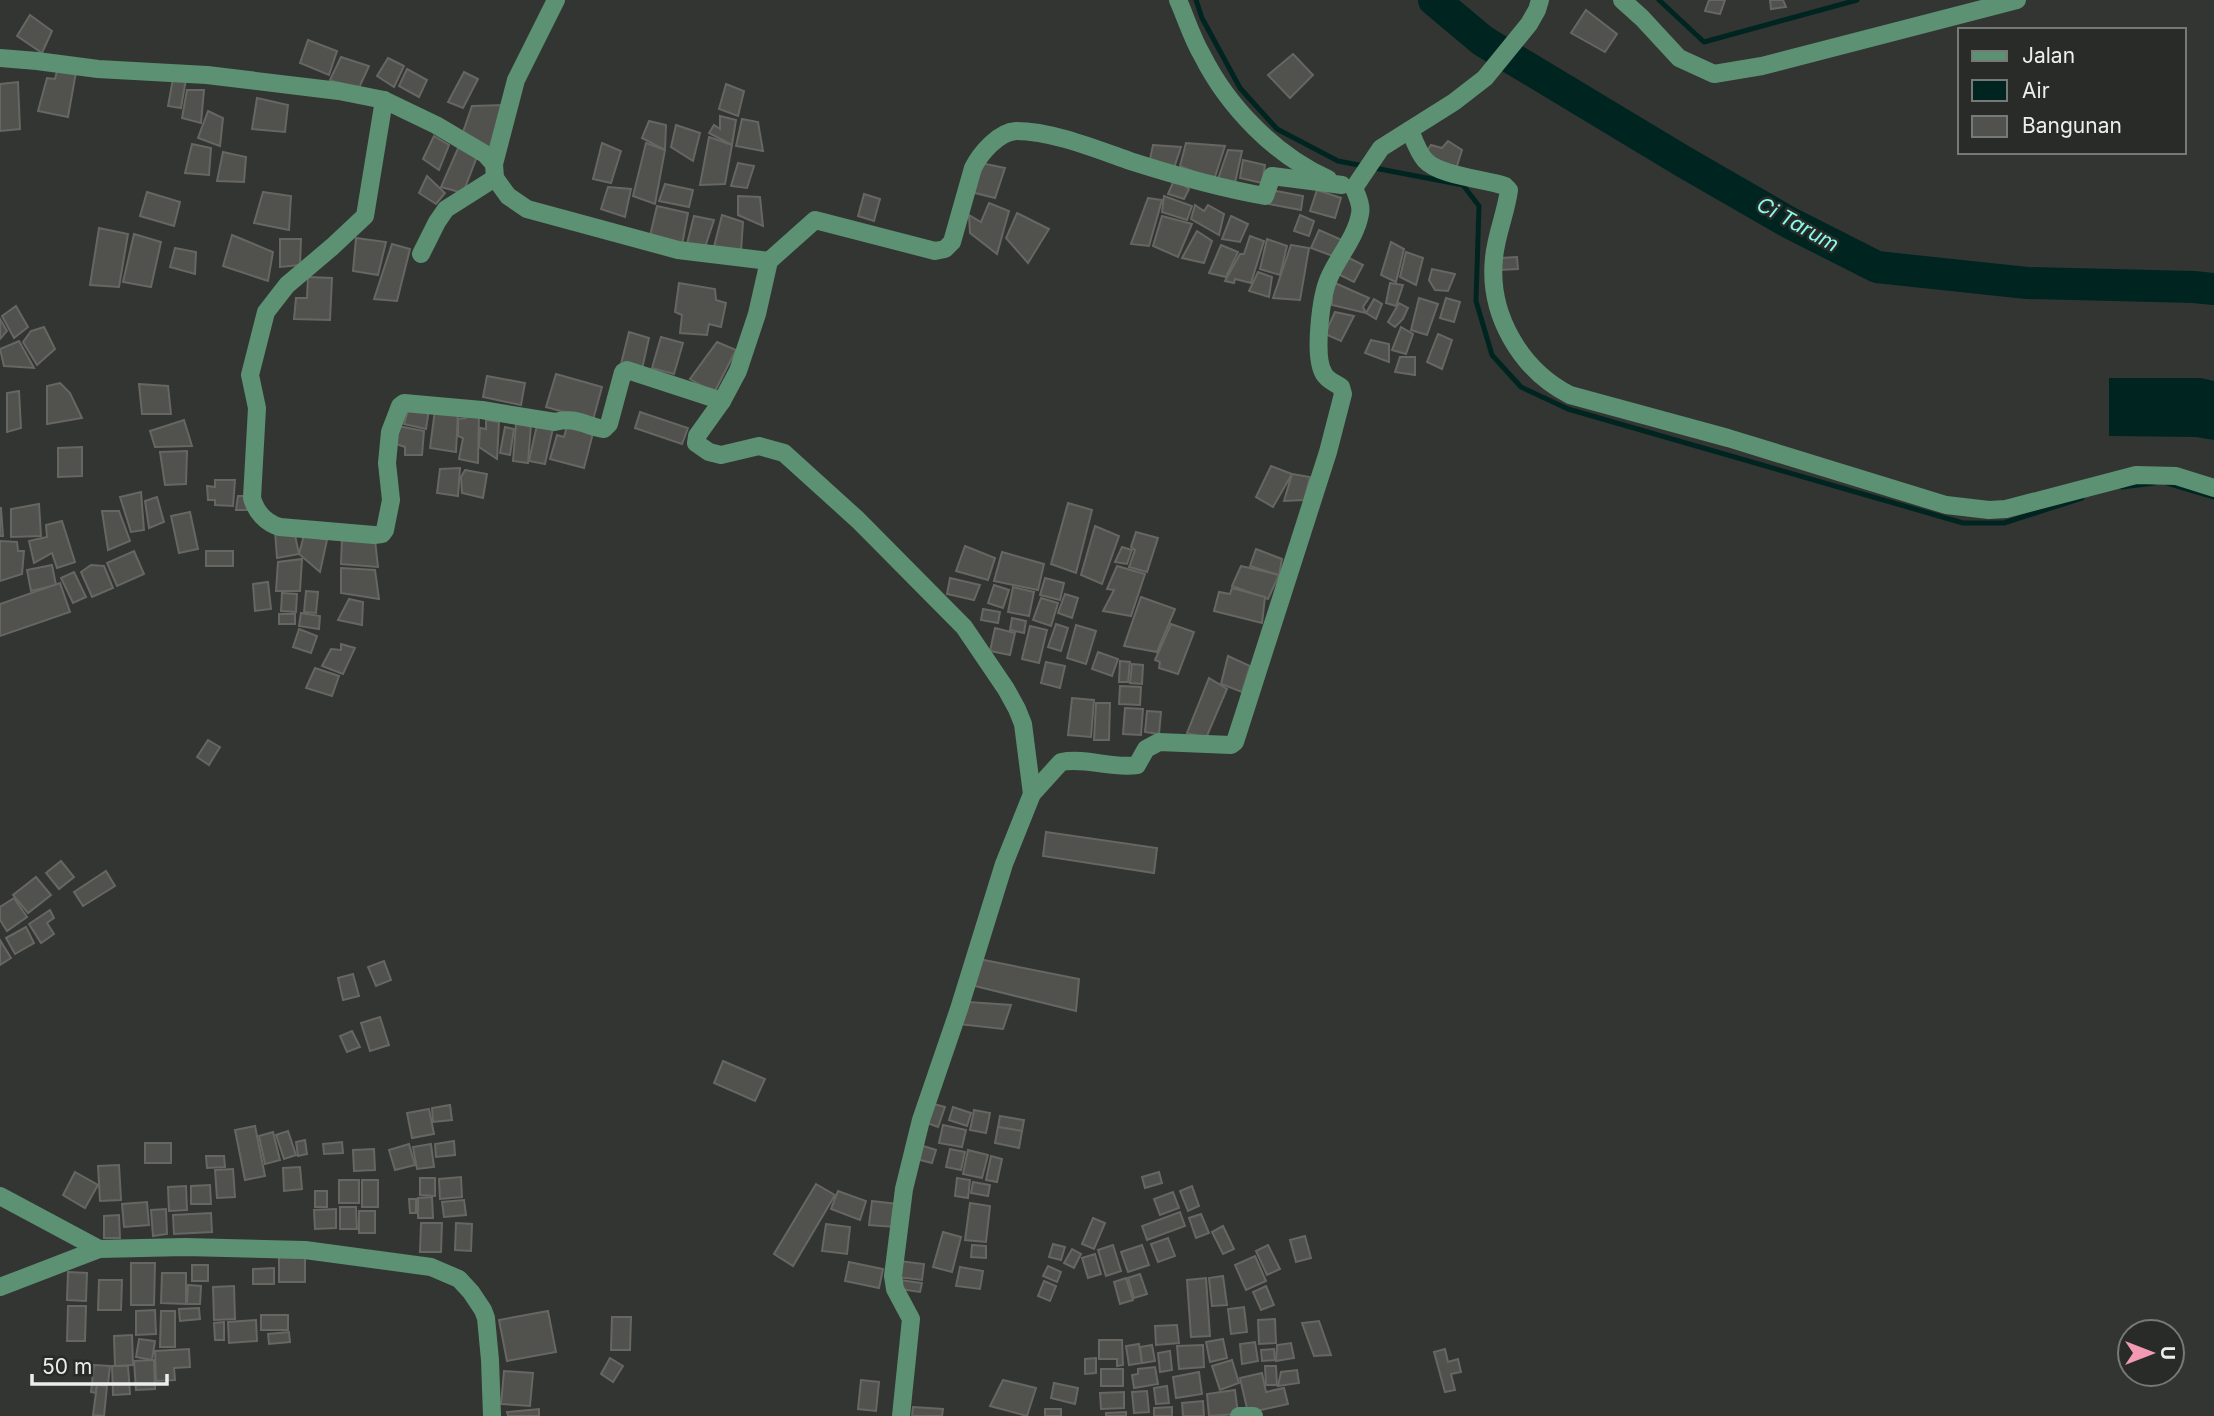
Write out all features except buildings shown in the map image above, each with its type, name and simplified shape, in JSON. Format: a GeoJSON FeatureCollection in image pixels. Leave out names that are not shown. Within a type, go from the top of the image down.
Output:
{"type":"FeatureCollection","features":[{"type":"Feature","properties":{"kind":"street"},"geometry":{"type":"LineString","coordinates":[[421,254],[446,209],[494,171],[516,80],[556,0]]}},
{"type":"Feature","properties":{"kind":"street"},"geometry":{"type":"LineString","coordinates":[[901,1416],[911,1319],[894,1289],[893,1276],[904,1189],[921,1120],[1004,864],[1032,793],[1064,761],[1125,767],[1137,765],[1146,749],[1159,742],[1231,745],[1235,742],[1324,466],[1343,394],[1341,387],[1325,376],[1322,370],[1319,333],[1323,299],[1329,279],[1360,214],[1360,201],[1352,185],[1311,171],[1255,127],[1234,105],[1202,56],[1178,0]]}},
{"type":"Feature","properties":{"kind":"street"},"geometry":{"type":"LineString","coordinates":[[1352,185],[1377,151],[1454,102],[1485,78],[1529,24],[1540,0]]}},
{"type":"Feature","properties":{"kind":"street"},"geometry":{"type":"LineString","coordinates":[[1622,0],[1643,18],[1679,58],[1714,74],[1762,66],[2017,0]]}},
{"type":"Feature","properties":{"kind":"street"},"geometry":{"type":"LineString","coordinates":[[0,58],[98,69],[207,75],[339,91],[383,100],[485,154],[508,196],[527,209],[678,250],[769,261]]}},
{"type":"Feature","properties":{"kind":"street"},"geometry":{"type":"LineString","coordinates":[[383,100],[365,216],[286,285],[266,312],[250,376],[257,408],[252,498],[257,510],[270,524],[382,534],[391,500],[387,463],[390,432],[400,406],[404,403],[482,410],[555,422],[574,419],[604,429],[609,424],[622,372],[627,370],[722,401]]}},
{"type":"Feature","properties":{"kind":"street"},"geometry":{"type":"LineString","coordinates":[[1410,130],[1427,162],[1443,170],[1505,186],[1508,199],[1493,267],[1502,319],[1511,339],[1527,362],[1554,387],[1570,395],[1728,438],[1947,505],[1970,509],[2006,509],[2136,475],[2176,476],[2214,488]]}},
{"type":"Feature","properties":{"kind":"street"},"geometry":{"type":"LineString","coordinates":[[1032,793],[1023,724],[1017,709],[964,627],[858,520],[784,453],[759,446],[721,455],[695,443],[738,371],[757,314],[769,261],[815,220],[935,251],[945,249],[952,242],[972,168],[978,158],[993,143],[1016,131],[1046,135],[1172,174],[1265,196],[1272,176],[1352,185]]}},
{"type":"Feature","properties":{"kind":"street"},"geometry":{"type":"LineString","coordinates":[[0,1196],[99,1249]]}},
{"type":"Feature","properties":{"kind":"street"},"geometry":{"type":"LineString","coordinates":[[0,1287],[99,1249],[185,1247],[330,1252],[431,1267],[459,1279],[478,1302],[486,1318],[492,1416]]}},
{"type":"Feature","properties":{"kind":"street"},"geometry":{"type":"LineString","coordinates":[[1239,1416],[1254,1416]]}},
{"type":"Feature","properties":{"kind":"water"},"geometry":{"type":"Polygon","coordinates":[[[2109,378],[2201,378],[2214,381],[2214,440],[2196,437],[2109,436],[2109,378]]]}},
{"type":"Feature","properties":{"kind":"waterway"},"geometry":{"type":"LineString","coordinates":[[1196,0],[1202,18],[1240,88],[1277,129],[1338,161],[1463,185],[1479,206],[1476,301],[1492,355],[1521,387],[1568,409],[1963,523],[2004,523],[2082,498]]}},
{"type":"Feature","properties":{"kind":"waterway","name":"Ci Tarum"},"geometry":{"type":"LineString","coordinates":[[1434,0],[1483,41],[1790,223],[1877,267],[2027,283],[2214,289]]}},
{"type":"Feature","properties":{"kind":"waterway"},"geometry":{"type":"LineString","coordinates":[[1659,0],[1704,42],[1857,0]]}},
{"type":"Feature","properties":{"kind":"waterway"},"geometry":{"type":"LineString","coordinates":[[2122,487],[2154,483]]}},
{"type":"Feature","properties":{"kind":"waterway"},"geometry":{"type":"LineString","coordinates":[[2167,483],[2214,497]]}}]}
